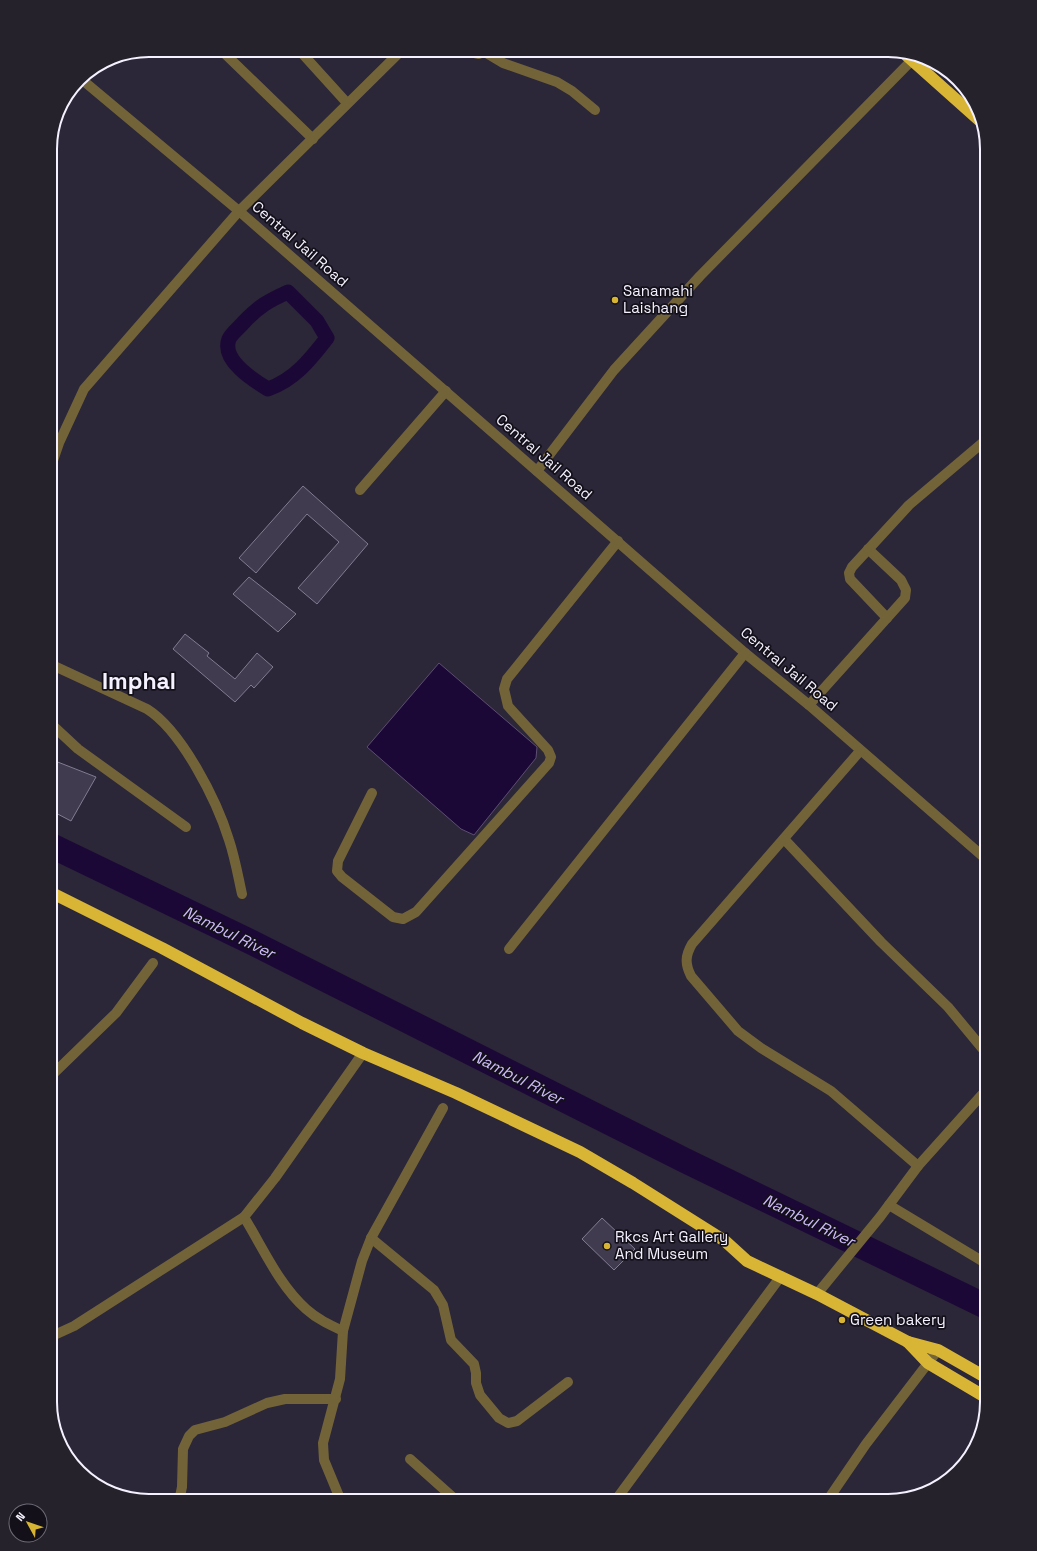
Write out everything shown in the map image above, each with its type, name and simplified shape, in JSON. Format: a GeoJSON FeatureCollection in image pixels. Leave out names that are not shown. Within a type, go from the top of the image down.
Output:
{"type":"FeatureCollection","features":[{"type":"Feature","properties":{"kind":"highway"},"geometry":{"type":"LineString","coordinates":[[916,62],[973,115]]}},
{"type":"Feature","properties":{"kind":"highway"},"geometry":{"type":"LineString","coordinates":[[57,896],[162,948],[302,1023],[363,1053],[456,1093],[580,1152],[725,1240],[747,1261],[817,1294],[908,1342],[938,1350],[980,1374]]}},
{"type":"Feature","properties":{"kind":"highway"},"geometry":{"type":"LineString","coordinates":[[908,1342],[928,1363],[980,1394]]}},
{"type":"Feature","properties":{"kind":"street"},"geometry":{"type":"LineString","coordinates":[[228,57],[313,139]]}},
{"type":"Feature","properties":{"kind":"street"},"geometry":{"type":"LineString","coordinates":[[305,57],[347,103]]}},
{"type":"Feature","properties":{"kind":"street"},"geometry":{"type":"LineString","coordinates":[[57,452],[84,389],[239,211],[395,57]]}},
{"type":"Feature","properties":{"kind":"street"},"geometry":{"type":"LineString","coordinates":[[494,57],[503,62],[557,82],[595,110]]}},
{"type":"Feature","properties":{"kind":"street"},"geometry":{"type":"LineString","coordinates":[[537,470],[614,370],[700,276],[908,60]]}},
{"type":"Feature","properties":{"kind":"street","name":"Central Jail Road"},"geometry":{"type":"LineString","coordinates":[[85,83],[239,211],[745,653],[809,705],[980,854]]}},
{"type":"Feature","properties":{"kind":"street"},"geometry":{"type":"LineString","coordinates":[[360,490],[446,391]]}},
{"type":"Feature","properties":{"kind":"street"},"geometry":{"type":"LineString","coordinates":[[887,618],[850,579],[849,573],[852,567],[909,505],[980,445]]}},
{"type":"Feature","properties":{"kind":"street"},"geometry":{"type":"LineString","coordinates":[[372,793],[338,861],[337,871],[342,877],[392,917],[403,919],[416,912],[550,763],[551,757],[548,750],[508,706],[504,689],[507,679],[618,542]]}},
{"type":"Feature","properties":{"kind":"street"},"geometry":{"type":"LineString","coordinates":[[809,705],[905,598],[906,590],[901,580],[868,548]]}},
{"type":"Feature","properties":{"kind":"street"},"geometry":{"type":"LineString","coordinates":[[508,949],[745,653]]}},
{"type":"Feature","properties":{"kind":"street"},"geometry":{"type":"LineString","coordinates":[[57,667],[147,709],[166,725],[192,761],[206,785],[229,840],[242,894]]}},
{"type":"Feature","properties":{"kind":"street"},"geometry":{"type":"LineString","coordinates":[[57,730],[78,749],[186,826]]}},
{"type":"Feature","properties":{"kind":"street"},"geometry":{"type":"LineString","coordinates":[[860,751],[692,944],[686,958],[686,967],[691,976],[738,1031],[761,1048],[831,1091],[918,1166]]}},
{"type":"Feature","properties":{"kind":"street"},"geometry":{"type":"LineString","coordinates":[[784,839],[881,942],[948,1007],[980,1046]]}},
{"type":"Feature","properties":{"kind":"street"},"geometry":{"type":"LineString","coordinates":[[57,1070],[116,1013],[153,963]]}},
{"type":"Feature","properties":{"kind":"street"},"geometry":{"type":"LineString","coordinates":[[57,1334],[74,1326],[244,1216],[275,1178],[363,1053]]}},
{"type":"Feature","properties":{"kind":"street"},"geometry":{"type":"LineString","coordinates":[[817,1294],[880,1217],[918,1166],[980,1097]]}},
{"type":"Feature","properties":{"kind":"street"},"geometry":{"type":"LineString","coordinates":[[338,1494],[324,1460],[323,1443],[336,1399],[342,1366],[343,1331],[362,1261],[371,1238],[443,1108]]}},
{"type":"Feature","properties":{"kind":"street"},"geometry":{"type":"LineString","coordinates":[[889,1204],[980,1260]]}},
{"type":"Feature","properties":{"kind":"street"},"geometry":{"type":"LineString","coordinates":[[244,1216],[288,1291],[306,1309],[322,1321],[343,1331]]}},
{"type":"Feature","properties":{"kind":"street"},"geometry":{"type":"LineString","coordinates":[[371,1238],[434,1290],[443,1305],[451,1340],[474,1364],[476,1383],[480,1395],[498,1418],[508,1423],[517,1421],[568,1382]]}},
{"type":"Feature","properties":{"kind":"street"},"geometry":{"type":"LineString","coordinates":[[620,1494],[781,1276]]}},
{"type":"Feature","properties":{"kind":"street"},"geometry":{"type":"LineString","coordinates":[[832,1494],[866,1444],[938,1350]]}},
{"type":"Feature","properties":{"kind":"street"},"geometry":{"type":"LineString","coordinates":[[180,1494],[183,1449],[189,1436],[195,1430],[225,1422],[267,1403],[285,1398],[336,1399]]}},
{"type":"Feature","properties":{"kind":"street"},"geometry":{"type":"LineString","coordinates":[[410,1459],[449,1494]]}},
{"type":"Feature","properties":{"kind":"shaded area"},"geometry":{"type":"Polygon","coordinates":[[[439,663],[537,747],[536,758],[474,835],[461,829],[367,747],[439,663]]]}},
{"type":"Feature","properties":{"kind":"building"},"geometry":{"type":"Polygon","coordinates":[[[303,486],[368,544],[317,604],[298,588],[339,542],[307,514],[256,573],[239,558],[303,486]]]}},
{"type":"Feature","properties":{"kind":"building"},"geometry":{"type":"Polygon","coordinates":[[[249,577],[296,614],[278,632],[233,594],[249,577]]]}},
{"type":"Feature","properties":{"kind":"building"},"geometry":{"type":"Polygon","coordinates":[[[185,634],[209,653],[207,656],[235,679],[257,653],[273,667],[254,688],[251,685],[235,702],[173,649],[185,634]]]}},
{"type":"Feature","properties":{"kind":"building"},"geometry":{"type":"Polygon","coordinates":[[[57,762],[96,777],[71,821],[57,814],[57,762]]]}},
{"type":"Feature","properties":{"kind":"building"},"geometry":{"type":"Polygon","coordinates":[[[602,1218],[635,1249],[614,1270],[582,1239],[602,1218]]]}},
{"type":"Feature","properties":{"kind":"waterway"},"geometry":{"type":"LineString","coordinates":[[288,292],[317,321],[327,338],[294,375],[268,389],[247,375],[234,362],[228,347],[229,339],[259,308],[269,301],[288,292]]}},
{"type":"Feature","properties":{"kind":"waterway","name":"Nambul River"},"geometry":{"type":"LineString","coordinates":[[57,848],[253,943],[684,1160],[980,1304]]}},
{"type":"Feature","properties":{"kind":"place","name":"Sanamahi Laishang"},"geometry":{"type":"Point","coordinates":[615,300]}},
{"type":"Feature","properties":{"kind":"place","name":"Rkcs Art Gallery And Museum"},"geometry":{"type":"Point","coordinates":[607,1246]}},
{"type":"Feature","properties":{"kind":"place","name":"Green bakery"},"geometry":{"type":"Point","coordinates":[842,1320]}},
{"type":"Feature","properties":{"kind":"district","name":"Imphal"},"geometry":{"type":"Point","coordinates":[139,681]}}]}
